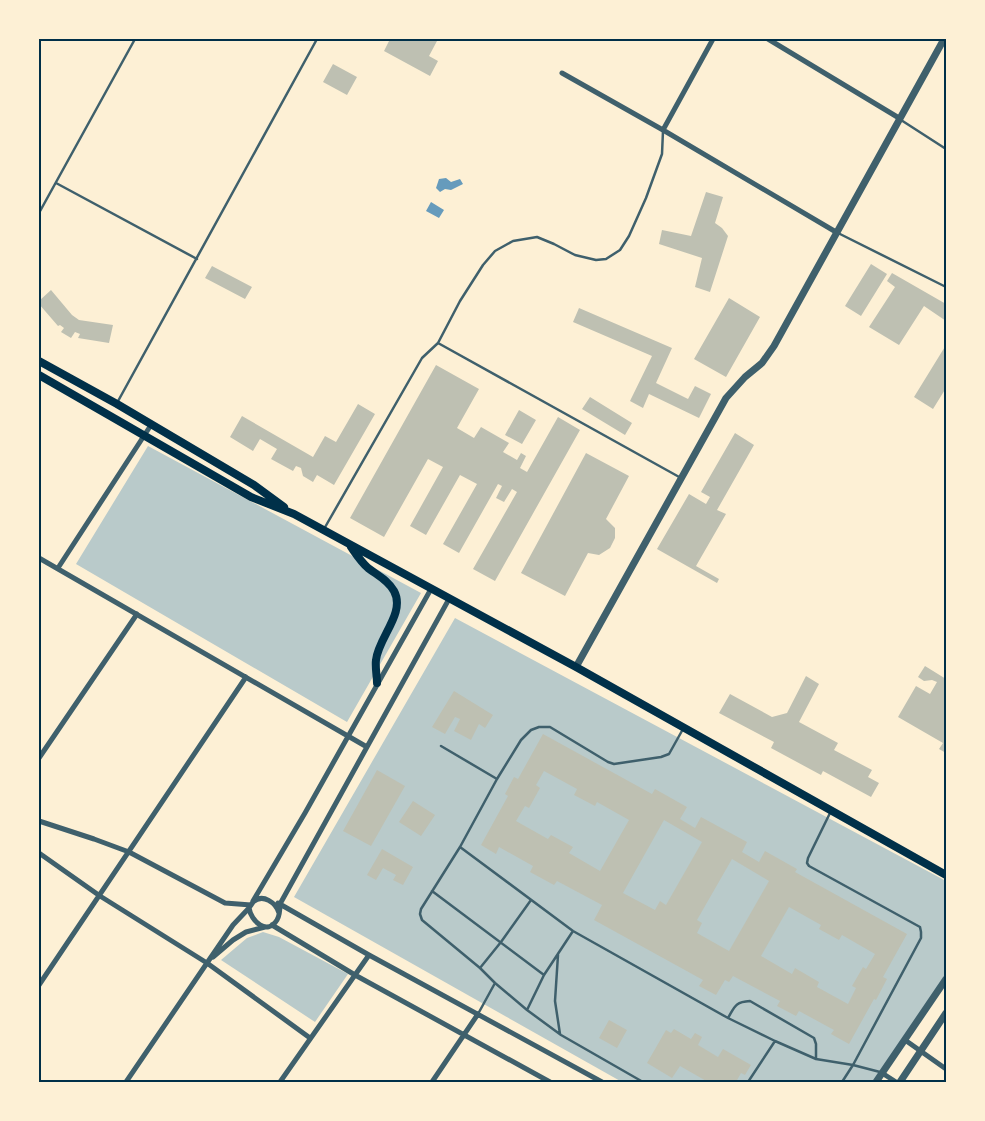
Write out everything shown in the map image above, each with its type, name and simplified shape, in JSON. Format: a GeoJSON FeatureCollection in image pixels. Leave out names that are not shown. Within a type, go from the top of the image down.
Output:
{"type":"FeatureCollection","features":[{"type":"Feature","properties":{"kind":"main road"},"geometry":{"type":"LineString","coordinates":[[39,361],[117,404],[254,485],[294,514],[576,667],[946,875]]}},
{"type":"Feature","properties":{"kind":"main road"},"geometry":{"type":"LineString","coordinates":[[39,375],[251,497],[294,514]]}},
{"type":"Feature","properties":{"kind":"main road"},"geometry":{"type":"LineString","coordinates":[[350,545],[366,567],[386,581],[394,591],[397,601],[395,613],[379,647],[376,660],[378,683]]}},
{"type":"Feature","properties":{"kind":"street"},"geometry":{"type":"LineString","coordinates":[[663,130],[713,39]]}},
{"type":"Feature","properties":{"kind":"street"},"geometry":{"type":"LineString","coordinates":[[768,39],[899,118]]}},
{"type":"Feature","properties":{"kind":"street"},"geometry":{"type":"LineString","coordinates":[[576,667],[726,398],[745,377],[762,363],[774,346],[944,39]]}},
{"type":"Feature","properties":{"kind":"street"},"geometry":{"type":"LineString","coordinates":[[562,73],[836,232]]}},
{"type":"Feature","properties":{"kind":"street"},"geometry":{"type":"LineString","coordinates":[[58,568],[150,424]]}},
{"type":"Feature","properties":{"kind":"street"},"geometry":{"type":"LineString","coordinates":[[39,558],[367,747]]}},
{"type":"Feature","properties":{"kind":"street"},"geometry":{"type":"LineString","coordinates":[[126,1082],[233,925],[251,905],[431,589]]}},
{"type":"Feature","properties":{"kind":"street"},"geometry":{"type":"LineString","coordinates":[[207,962],[233,940],[246,932],[272,925],[277,920],[280,904],[449,599]]}},
{"type":"Feature","properties":{"kind":"street"},"geometry":{"type":"LineString","coordinates":[[39,758],[136,614]]}},
{"type":"Feature","properties":{"kind":"street"},"geometry":{"type":"LineString","coordinates":[[39,985],[246,677]]}},
{"type":"Feature","properties":{"kind":"street"},"geometry":{"type":"LineString","coordinates":[[39,821],[129,852],[225,903],[251,905],[262,899],[280,904],[369,955],[602,1082]]}},
{"type":"Feature","properties":{"kind":"street"},"geometry":{"type":"LineString","coordinates":[[39,853],[100,896],[207,962],[310,1038]]}},
{"type":"Feature","properties":{"kind":"street"},"geometry":{"type":"LineString","coordinates":[[268,900],[273,902],[279,913]]}},
{"type":"Feature","properties":{"kind":"street"},"geometry":{"type":"LineString","coordinates":[[251,905],[252,919],[265,927]]}},
{"type":"Feature","properties":{"kind":"street"},"geometry":{"type":"LineString","coordinates":[[272,925],[355,975],[550,1082]]}},
{"type":"Feature","properties":{"kind":"street"},"geometry":{"type":"LineString","coordinates":[[280,1082],[369,955]]}},
{"type":"Feature","properties":{"kind":"street"},"geometry":{"type":"LineString","coordinates":[[876,1082],[946,979]]}},
{"type":"Feature","properties":{"kind":"street"},"geometry":{"type":"LineString","coordinates":[[900,1082],[946,1013]]}},
{"type":"Feature","properties":{"kind":"street"},"geometry":{"type":"LineString","coordinates":[[432,1082],[478,1014]]}},
{"type":"Feature","properties":{"kind":"street"},"geometry":{"type":"LineString","coordinates":[[905,1040],[946,1069]]}},
{"type":"Feature","properties":{"kind":"street"},"geometry":{"type":"LineString","coordinates":[[882,1073],[896,1082]]}},
{"type":"Feature","properties":{"kind":"street"},"geometry":{"type":"LineString","coordinates":[[587,1082],[591,1076]]}},
{"type":"Feature","properties":{"kind":"lane"},"geometry":{"type":"LineString","coordinates":[[39,213],[135,39]]}},
{"type":"Feature","properties":{"kind":"lane"},"geometry":{"type":"LineString","coordinates":[[117,404],[317,39]]}},
{"type":"Feature","properties":{"kind":"lane"},"geometry":{"type":"LineString","coordinates":[[899,118],[946,149]]}},
{"type":"Feature","properties":{"kind":"lane"},"geometry":{"type":"LineString","coordinates":[[323,530],[422,358],[438,343],[460,301],[495,251],[513,242],[537,237],[575,255],[596,260],[606,259],[620,250],[629,236],[646,198],[662,154],[663,130]]}},
{"type":"Feature","properties":{"kind":"lane"},"geometry":{"type":"LineString","coordinates":[[56,183],[197,258]]}},
{"type":"Feature","properties":{"kind":"lane"},"geometry":{"type":"LineString","coordinates":[[836,232],[946,287]]}},
{"type":"Feature","properties":{"kind":"lane"},"geometry":{"type":"LineString","coordinates":[[438,343],[682,478]]}},
{"type":"Feature","properties":{"kind":"lane"},"geometry":{"type":"LineString","coordinates":[[643,1082],[560,1035],[527,1010],[422,920],[420,914],[421,909],[460,847],[497,778],[521,740],[531,730],[539,727],[550,728],[614,764],[661,757],[669,754],[684,728]]}},
{"type":"Feature","properties":{"kind":"lane"},"geometry":{"type":"LineString","coordinates":[[441,746],[497,778]]}},
{"type":"Feature","properties":{"kind":"lane"},"geometry":{"type":"LineString","coordinates":[[831,811],[808,858],[808,866],[920,927],[922,932],[921,938],[842,1082]]}},
{"type":"Feature","properties":{"kind":"lane"},"geometry":{"type":"LineString","coordinates":[[460,847],[573,931],[728,1018],[816,1059],[853,1065],[882,1073]]}},
{"type":"Feature","properties":{"kind":"lane"},"geometry":{"type":"LineString","coordinates":[[432,891],[544,975]]}},
{"type":"Feature","properties":{"kind":"lane"},"geometry":{"type":"LineString","coordinates":[[480,968],[531,900]]}},
{"type":"Feature","properties":{"kind":"lane"},"geometry":{"type":"LineString","coordinates":[[527,1010],[544,975],[573,931]]}},
{"type":"Feature","properties":{"kind":"lane"},"geometry":{"type":"LineString","coordinates":[[558,954],[555,1001],[560,1035]]}},
{"type":"Feature","properties":{"kind":"lane"},"geometry":{"type":"LineString","coordinates":[[478,1014],[495,983]]}},
{"type":"Feature","properties":{"kind":"lane"},"geometry":{"type":"LineString","coordinates":[[728,1018],[736,1005],[742,1002],[750,1002],[814,1038],[816,1059]]}},
{"type":"Feature","properties":{"kind":"lane"},"geometry":{"type":"LineString","coordinates":[[748,1082],[776,1041]]}},
{"type":"Feature","properties":{"kind":"shaded area"},"geometry":{"type":"Polygon","coordinates":[[[148,446],[421,593],[347,722],[76,564],[148,446]]]}},
{"type":"Feature","properties":{"kind":"shaded area"},"geometry":{"type":"Polygon","coordinates":[[[455,618],[946,881],[946,974],[873,1082],[622,1082],[294,897],[455,618]]]}},
{"type":"Feature","properties":{"kind":"shaded area"},"geometry":{"type":"Polygon","coordinates":[[[263,932],[279,937],[348,974],[315,1022],[221,960],[247,938],[263,932]]]}},
{"type":"Feature","properties":{"kind":"water"},"geometry":{"type":"Polygon","coordinates":[[[446,178],[451,182],[460,179],[463,184],[451,190],[445,189],[440,192],[436,188],[439,179],[446,178]]]}},
{"type":"Feature","properties":{"kind":"water"},"geometry":{"type":"Polygon","coordinates":[[[431,202],[444,210],[439,218],[426,211],[431,202]]]}},
{"type":"Feature","properties":{"kind":"building"},"geometry":{"type":"Polygon","coordinates":[[[390,39],[433,39],[437,41],[429,56],[438,61],[430,76],[384,51],[390,39]]]}},
{"type":"Feature","properties":{"kind":"building"},"geometry":{"type":"Polygon","coordinates":[[[333,64],[357,77],[347,95],[323,82],[333,64]]]}},
{"type":"Feature","properties":{"kind":"building"},"geometry":{"type":"Polygon","coordinates":[[[706,192],[723,197],[715,223],[728,236],[710,292],[695,287],[702,258],[659,244],[662,230],[691,236],[706,192]]]}},
{"type":"Feature","properties":{"kind":"building"},"geometry":{"type":"Polygon","coordinates":[[[871,264],[887,274],[861,316],[845,306],[871,264]]]}},
{"type":"Feature","properties":{"kind":"building"},"geometry":{"type":"Polygon","coordinates":[[[212,266],[252,287],[245,299],[205,278],[212,266]]]}},
{"type":"Feature","properties":{"kind":"building"},"geometry":{"type":"Polygon","coordinates":[[[892,273],[946,304],[946,321],[924,306],[899,345],[869,327],[895,287],[887,281],[892,273]]]}},
{"type":"Feature","properties":{"kind":"building"},"geometry":{"type":"Polygon","coordinates":[[[51,290],[72,315],[79,320],[113,325],[109,343],[78,338],[80,334],[75,332],[71,338],[61,332],[64,328],[60,325],[58,326],[39,304],[39,301],[51,290]]]}},
{"type":"Feature","properties":{"kind":"building"},"geometry":{"type":"Polygon","coordinates":[[[729,298],[760,317],[726,377],[694,359],[729,298]]]}},
{"type":"Feature","properties":{"kind":"building"},"geometry":{"type":"Polygon","coordinates":[[[579,308],[672,348],[656,383],[688,399],[695,386],[711,394],[699,418],[649,394],[643,408],[630,401],[652,356],[573,322],[579,308]]]}},
{"type":"Feature","properties":{"kind":"building"},"geometry":{"type":"Polygon","coordinates":[[[946,345],[946,388],[933,409],[914,397],[946,345]]]}},
{"type":"Feature","properties":{"kind":"building"},"geometry":{"type":"Polygon","coordinates":[[[436,365],[479,389],[457,428],[474,438],[481,427],[509,443],[503,452],[517,460],[521,453],[526,456],[520,468],[527,472],[558,417],[580,430],[495,581],[473,569],[517,492],[512,489],[504,502],[496,498],[502,486],[498,484],[459,553],[443,544],[477,484],[460,475],[426,535],[410,526],[443,467],[428,459],[384,537],[350,518],[436,365]]]}},
{"type":"Feature","properties":{"kind":"building"},"geometry":{"type":"Polygon","coordinates":[[[590,397],[632,423],[625,435],[582,409],[590,397]]]}},
{"type":"Feature","properties":{"kind":"building"},"geometry":{"type":"Polygon","coordinates":[[[358,404],[375,414],[334,485],[317,475],[313,482],[303,476],[301,468],[296,466],[293,471],[271,459],[277,449],[260,439],[253,451],[230,437],[242,416],[313,457],[325,436],[336,442],[358,404]]]}},
{"type":"Feature","properties":{"kind":"building"},"geometry":{"type":"Polygon","coordinates":[[[519,410],[536,420],[522,444],[505,435],[519,410]]]}},
{"type":"Feature","properties":{"kind":"building"},"geometry":{"type":"Polygon","coordinates":[[[735,433],[754,445],[717,510],[726,514],[696,566],[719,579],[717,583],[657,549],[689,494],[706,504],[710,497],[701,492],[735,433]]]}},
{"type":"Feature","properties":{"kind":"building"},"geometry":{"type":"Polygon","coordinates":[[[586,453],[629,476],[606,519],[615,528],[615,538],[610,548],[599,555],[588,553],[565,596],[521,573],[586,453]]]}},
{"type":"Feature","properties":{"kind":"building"},"geometry":{"type":"Polygon","coordinates":[[[925,666],[946,679],[946,753],[939,749],[943,743],[898,717],[916,686],[930,694],[937,682],[932,680],[924,681],[918,677],[925,666]]]}},
{"type":"Feature","properties":{"kind":"building"},"geometry":{"type":"Polygon","coordinates":[[[806,676],[819,684],[799,722],[838,743],[834,750],[872,770],[868,777],[879,783],[871,797],[823,771],[821,775],[771,748],[774,742],[719,713],[730,694],[772,717],[787,713],[806,676]]]}},
{"type":"Feature","properties":{"kind":"building"},"geometry":{"type":"Polygon","coordinates":[[[454,691],[493,715],[485,728],[479,724],[471,740],[454,731],[460,719],[455,717],[445,734],[432,727],[454,691]]]}},
{"type":"Feature","properties":{"kind":"building"},"geometry":{"type":"Polygon","coordinates":[[[543,734],[652,794],[655,789],[687,807],[680,819],[695,828],[701,817],[747,842],[742,852],[759,862],[765,851],[797,869],[795,872],[907,934],[883,977],[887,979],[876,1000],[874,999],[849,1044],[831,1034],[834,1030],[799,1011],[796,1016],[777,1006],[780,1001],[733,976],[729,982],[725,980],[716,995],[699,986],[703,980],[594,920],[602,905],[557,881],[554,885],[530,872],[533,866],[499,847],[496,854],[481,845],[508,796],[505,794],[514,777],[518,779],[543,734]],[[544,771],[536,785],[540,788],[529,808],[525,806],[516,821],[548,839],[551,835],[573,847],[569,853],[600,871],[629,820],[597,802],[595,806],[574,795],[577,789],[544,771]],[[664,820],[623,893],[655,910],[660,901],[666,905],[702,842],[664,820]],[[732,859],[697,920],[702,923],[697,933],[729,951],[769,881],[732,859]],[[789,907],[761,956],[792,974],[795,968],[819,982],[817,987],[848,1004],[856,988],[852,986],[863,967],[866,969],[875,954],[842,935],[839,940],[819,929],[821,925],[789,907]]]}},
{"type":"Feature","properties":{"kind":"building"},"geometry":{"type":"Polygon","coordinates":[[[377,770],[405,786],[371,846],[343,831],[377,770]]]}},
{"type":"Feature","properties":{"kind":"building"},"geometry":{"type":"Polygon","coordinates":[[[413,801],[435,815],[421,836],[399,822],[413,801]]]}},
{"type":"Feature","properties":{"kind":"building"},"geometry":{"type":"Polygon","coordinates":[[[382,849],[413,867],[403,885],[393,880],[396,875],[383,868],[376,880],[367,875],[382,849]]]}},
{"type":"Feature","properties":{"kind":"building"},"geometry":{"type":"Polygon","coordinates":[[[609,1020],[627,1030],[617,1048],[599,1038],[609,1020]]]}},
{"type":"Feature","properties":{"kind":"building"},"geometry":{"type":"Polygon","coordinates":[[[674,1029],[691,1039],[695,1033],[702,1037],[698,1045],[718,1057],[723,1049],[751,1065],[745,1075],[741,1073],[736,1082],[708,1082],[680,1066],[672,1078],[647,1063],[666,1030],[671,1033],[674,1029]]]}}]}
